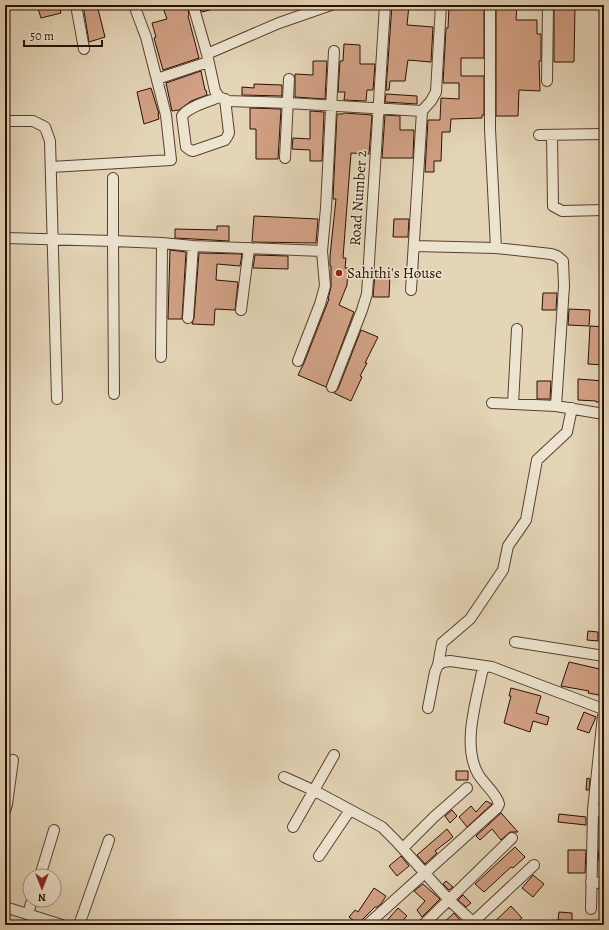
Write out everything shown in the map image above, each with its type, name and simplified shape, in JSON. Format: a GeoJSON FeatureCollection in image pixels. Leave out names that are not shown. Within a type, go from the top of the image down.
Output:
{"type":"FeatureCollection","features":[{"type":"Feature","properties":{"kind":"street"},"geometry":{"type":"LineString","coordinates":[[76,5],[84,49]]}},
{"type":"Feature","properties":{"kind":"street"},"geometry":{"type":"LineString","coordinates":[[51,166],[171,160],[166,115],[146,37],[134,5]]}},
{"type":"Feature","properties":{"kind":"street"},"geometry":{"type":"LineString","coordinates":[[193,5],[208,58],[214,91],[228,101],[332,105],[422,111]]}},
{"type":"Feature","properties":{"kind":"street"},"geometry":{"type":"LineString","coordinates":[[157,79],[208,58],[279,23],[331,5]]}},
{"type":"Feature","properties":{"kind":"street","name":"Road Number 2"},"geometry":{"type":"LineString","coordinates":[[332,387],[367,294],[385,5]]}},
{"type":"Feature","properties":{"kind":"street"},"geometry":{"type":"LineString","coordinates":[[411,290],[422,111],[431,101],[436,92],[441,5]]}},
{"type":"Feature","properties":{"kind":"street"},"geometry":{"type":"LineString","coordinates":[[490,5],[490,129],[496,248]]}},
{"type":"Feature","properties":{"kind":"street"},"geometry":{"type":"LineString","coordinates":[[547,81],[548,5]]}},
{"type":"Feature","properties":{"kind":"street"},"geometry":{"type":"LineString","coordinates":[[298,361],[320,304],[325,286],[322,251],[326,208],[334,52]]}},
{"type":"Feature","properties":{"kind":"street"},"geometry":{"type":"LineString","coordinates":[[285,158],[289,79]]}},
{"type":"Feature","properties":{"kind":"street"},"geometry":{"type":"LineString","coordinates":[[222,98],[229,133],[227,138],[193,151],[190,150],[186,147],[182,116],[190,109],[222,98]]}},
{"type":"Feature","properties":{"kind":"street"},"geometry":{"type":"LineString","coordinates":[[5,121],[33,122],[45,127],[50,141],[57,399]]}},
{"type":"Feature","properties":{"kind":"street"},"geometry":{"type":"LineString","coordinates":[[539,134],[604,134]]}},
{"type":"Feature","properties":{"kind":"street"},"geometry":{"type":"LineString","coordinates":[[552,134],[554,206],[562,211],[604,210]]}},
{"type":"Feature","properties":{"kind":"street"},"geometry":{"type":"LineString","coordinates":[[112,178],[114,394]]}},
{"type":"Feature","properties":{"kind":"street"},"geometry":{"type":"LineString","coordinates":[[5,238],[162,243],[193,246],[322,251]]}},
{"type":"Feature","properties":{"kind":"street"},"geometry":{"type":"LineString","coordinates":[[161,357],[162,243]]}},
{"type":"Feature","properties":{"kind":"street"},"geometry":{"type":"LineString","coordinates":[[188,318],[193,246]]}},
{"type":"Feature","properties":{"kind":"street"},"geometry":{"type":"LineString","coordinates":[[414,246],[496,248],[551,254],[557,256],[563,262],[564,286],[556,406]]}},
{"type":"Feature","properties":{"kind":"street"},"geometry":{"type":"LineString","coordinates":[[241,310],[248,248]]}},
{"type":"Feature","properties":{"kind":"street"},"geometry":{"type":"LineString","coordinates":[[513,404],[517,329]]}},
{"type":"Feature","properties":{"kind":"street"},"geometry":{"type":"LineString","coordinates":[[492,403],[556,406],[604,414]]}},
{"type":"Feature","properties":{"kind":"street"},"geometry":{"type":"LineString","coordinates":[[428,708],[434,672],[438,665],[442,643],[470,619],[503,570],[508,546],[526,520],[537,460],[567,432],[572,408]]}},
{"type":"Feature","properties":{"kind":"street"},"geometry":{"type":"LineString","coordinates":[[515,642],[604,656]]}},
{"type":"Feature","properties":{"kind":"street"},"geometry":{"type":"LineString","coordinates":[[438,665],[443,662],[450,661],[492,667],[604,712],[593,810],[591,909]]}},
{"type":"Feature","properties":{"kind":"street"},"geometry":{"type":"LineString","coordinates":[[367,925],[497,808],[499,804],[498,799],[478,774],[470,748],[471,730],[482,672],[485,666]]}},
{"type":"Feature","properties":{"kind":"street"},"geometry":{"type":"LineString","coordinates":[[293,827],[334,755]]}},
{"type":"Feature","properties":{"kind":"street"},"geometry":{"type":"LineString","coordinates":[[5,811],[12,760]]}},
{"type":"Feature","properties":{"kind":"street"},"geometry":{"type":"LineString","coordinates":[[284,777],[314,790],[382,827],[473,924],[534,865]]}},
{"type":"Feature","properties":{"kind":"street"},"geometry":{"type":"LineString","coordinates":[[403,848],[434,817],[467,788]]}},
{"type":"Feature","properties":{"kind":"street"},"geometry":{"type":"LineString","coordinates":[[320,856],[350,810]]}},
{"type":"Feature","properties":{"kind":"street"},"geometry":{"type":"LineString","coordinates":[[593,810],[604,812]]}},
{"type":"Feature","properties":{"kind":"street"},"geometry":{"type":"LineString","coordinates":[[42,868],[54,830]]}},
{"type":"Feature","properties":{"kind":"street"},"geometry":{"type":"LineString","coordinates":[[424,925],[512,838]]}},
{"type":"Feature","properties":{"kind":"street"},"geometry":{"type":"LineString","coordinates":[[79,925],[109,840]]}},
{"type":"Feature","properties":{"kind":"street"},"geometry":{"type":"LineString","coordinates":[[591,882],[604,883]]}},
{"type":"Feature","properties":{"kind":"street"},"geometry":{"type":"LineString","coordinates":[[5,907],[62,925]]}},
{"type":"Feature","properties":{"kind":"street"},"geometry":{"type":"LineString","coordinates":[[28,914],[30,908]]}},
{"type":"Feature","properties":{"kind":"building"},"geometry":{"type":"Polygon","coordinates":[[[37,5],[59,5],[61,13],[41,18],[37,5]]]}},
{"type":"Feature","properties":{"kind":"building"},"geometry":{"type":"Polygon","coordinates":[[[83,5],[97,5],[105,37],[89,42],[83,5]]]}},
{"type":"Feature","properties":{"kind":"building"},"geometry":{"type":"Polygon","coordinates":[[[162,5],[187,5],[188,16],[199,58],[163,70],[154,38],[156,37],[152,23],[167,19],[162,5]]]}},
{"type":"Feature","properties":{"kind":"building"},"geometry":{"type":"Polygon","coordinates":[[[200,5],[217,5],[217,8],[202,12],[200,5]]]}},
{"type":"Feature","properties":{"kind":"building"},"geometry":{"type":"Polygon","coordinates":[[[392,5],[409,5],[407,25],[433,27],[431,62],[408,60],[405,81],[390,81],[389,90],[386,90],[392,5]]]}},
{"type":"Feature","properties":{"kind":"building"},"geometry":{"type":"Polygon","coordinates":[[[449,5],[484,5],[484,58],[461,58],[461,76],[484,76],[484,115],[482,115],[482,118],[451,119],[450,132],[442,132],[441,161],[434,161],[434,172],[425,172],[428,120],[440,120],[441,98],[459,99],[459,83],[443,83],[446,28],[448,28],[449,5]]]}},
{"type":"Feature","properties":{"kind":"building"},"geometry":{"type":"Polygon","coordinates":[[[496,5],[517,5],[516,20],[537,20],[537,34],[541,34],[541,61],[539,61],[540,91],[519,90],[518,116],[496,116],[496,5]]]}},
{"type":"Feature","properties":{"kind":"building"},"geometry":{"type":"Polygon","coordinates":[[[554,5],[575,5],[574,62],[554,62],[554,5]]]}},
{"type":"Feature","properties":{"kind":"building"},"geometry":{"type":"Polygon","coordinates":[[[344,44],[360,45],[360,64],[375,64],[373,90],[367,90],[366,101],[344,100],[345,92],[338,92],[340,61],[343,61],[344,44]]]}},
{"type":"Feature","properties":{"kind":"building"},"geometry":{"type":"Polygon","coordinates":[[[313,61],[327,61],[325,99],[295,97],[295,74],[313,75],[313,61]]]}},
{"type":"Feature","properties":{"kind":"building"},"geometry":{"type":"Polygon","coordinates":[[[201,71],[207,95],[191,101],[179,110],[172,111],[166,83],[201,71]]]}},
{"type":"Feature","properties":{"kind":"building"},"geometry":{"type":"Polygon","coordinates":[[[254,84],[282,85],[282,96],[242,95],[242,87],[254,88],[254,84]]]}},
{"type":"Feature","properties":{"kind":"building"},"geometry":{"type":"Polygon","coordinates":[[[151,88],[159,114],[159,119],[144,124],[137,92],[151,88]]]}},
{"type":"Feature","properties":{"kind":"building"},"geometry":{"type":"Polygon","coordinates":[[[386,94],[417,96],[417,104],[385,102],[386,94]]]}},
{"type":"Feature","properties":{"kind":"building"},"geometry":{"type":"Polygon","coordinates":[[[250,108],[281,109],[278,159],[256,159],[256,129],[250,129],[250,108]]]}},
{"type":"Feature","properties":{"kind":"building"},"geometry":{"type":"Polygon","coordinates":[[[310,111],[324,112],[322,161],[310,161],[310,150],[292,149],[293,138],[310,139],[310,111]]]}},
{"type":"Feature","properties":{"kind":"building"},"geometry":{"type":"Polygon","coordinates":[[[337,114],[372,115],[369,154],[351,153],[343,258],[346,258],[345,268],[348,268],[347,285],[339,305],[354,312],[326,387],[298,375],[329,299],[331,287],[330,256],[336,199],[333,199],[337,114]]]}},
{"type":"Feature","properties":{"kind":"building"},"geometry":{"type":"Polygon","coordinates":[[[385,115],[400,116],[400,130],[414,130],[413,158],[382,158],[385,115]]]}},
{"type":"Feature","properties":{"kind":"building"},"geometry":{"type":"Polygon","coordinates":[[[254,216],[318,219],[316,243],[252,242],[254,216]]]}},
{"type":"Feature","properties":{"kind":"building"},"geometry":{"type":"Polygon","coordinates":[[[394,219],[409,219],[408,237],[393,237],[394,219]]]}},
{"type":"Feature","properties":{"kind":"building"},"geometry":{"type":"Polygon","coordinates":[[[217,226],[229,226],[229,241],[175,238],[175,229],[217,230],[217,226]]]}},
{"type":"Feature","properties":{"kind":"building"},"geometry":{"type":"Polygon","coordinates":[[[170,250],[186,252],[182,319],[168,319],[170,250]]]}},
{"type":"Feature","properties":{"kind":"building"},"geometry":{"type":"Polygon","coordinates":[[[199,253],[242,254],[240,266],[217,264],[216,280],[238,282],[235,310],[215,309],[214,325],[192,324],[194,318],[199,253]]]}},
{"type":"Feature","properties":{"kind":"building"},"geometry":{"type":"Polygon","coordinates":[[[255,255],[288,256],[288,269],[253,268],[255,255]]]}},
{"type":"Feature","properties":{"kind":"building"},"geometry":{"type":"Polygon","coordinates":[[[375,274],[390,274],[389,297],[373,297],[375,274]]]}},
{"type":"Feature","properties":{"kind":"building"},"geometry":{"type":"Polygon","coordinates":[[[543,293],[557,293],[556,310],[542,310],[543,293]]]}},
{"type":"Feature","properties":{"kind":"building"},"geometry":{"type":"Polygon","coordinates":[[[569,309],[590,310],[589,326],[568,325],[569,309]]]}},
{"type":"Feature","properties":{"kind":"building"},"geometry":{"type":"Polygon","coordinates":[[[590,326],[604,327],[604,365],[588,364],[590,326]]]}},
{"type":"Feature","properties":{"kind":"building"},"geometry":{"type":"Polygon","coordinates":[[[361,330],[378,337],[365,363],[367,363],[360,376],[362,377],[351,401],[334,393],[338,389],[361,330]]]}},
{"type":"Feature","properties":{"kind":"building"},"geometry":{"type":"Polygon","coordinates":[[[578,379],[604,381],[604,402],[578,400],[578,379]]]}},
{"type":"Feature","properties":{"kind":"building"},"geometry":{"type":"Polygon","coordinates":[[[537,381],[551,381],[550,399],[537,399],[537,381]]]}},
{"type":"Feature","properties":{"kind":"building"},"geometry":{"type":"Polygon","coordinates":[[[588,631],[598,632],[598,641],[587,640],[588,631]]]}},
{"type":"Feature","properties":{"kind":"building"},"geometry":{"type":"Polygon","coordinates":[[[569,662],[604,670],[604,696],[588,693],[589,691],[561,686],[569,662]]]}},
{"type":"Feature","properties":{"kind":"building"},"geometry":{"type":"Polygon","coordinates":[[[511,688],[541,696],[536,713],[549,717],[547,725],[533,721],[530,732],[504,723],[511,696],[509,696],[511,688]]]}},
{"type":"Feature","properties":{"kind":"building"},"geometry":{"type":"Polygon","coordinates":[[[584,712],[596,717],[589,733],[577,729],[584,712]]]}},
{"type":"Feature","properties":{"kind":"building"},"geometry":{"type":"Polygon","coordinates":[[[456,771],[468,771],[468,780],[456,780],[456,771]]]}},
{"type":"Feature","properties":{"kind":"building"},"geometry":{"type":"Polygon","coordinates":[[[587,778],[590,779],[589,790],[586,790],[587,778]]]}},
{"type":"Feature","properties":{"kind":"building"},"geometry":{"type":"Polygon","coordinates":[[[486,801],[492,804],[467,827],[459,817],[471,806],[476,812],[486,801]]]}},
{"type":"Feature","properties":{"kind":"building"},"geometry":{"type":"Polygon","coordinates":[[[452,810],[457,816],[450,823],[445,816],[452,810]]]}},
{"type":"Feature","properties":{"kind":"building"},"geometry":{"type":"Polygon","coordinates":[[[501,813],[518,832],[510,832],[501,840],[492,829],[480,840],[476,836],[501,813]]]}},
{"type":"Feature","properties":{"kind":"building"},"geometry":{"type":"Polygon","coordinates":[[[559,814],[586,817],[586,825],[558,822],[559,814]]]}},
{"type":"Feature","properties":{"kind":"building"},"geometry":{"type":"Polygon","coordinates":[[[447,829],[453,837],[435,851],[437,853],[425,864],[417,855],[447,829]]]}},
{"type":"Feature","properties":{"kind":"building"},"geometry":{"type":"Polygon","coordinates":[[[515,847],[525,857],[513,868],[511,867],[484,892],[475,884],[515,847]]]}},
{"type":"Feature","properties":{"kind":"building"},"geometry":{"type":"Polygon","coordinates":[[[604,849],[604,860],[598,860],[599,850],[604,849]]]}},
{"type":"Feature","properties":{"kind":"building"},"geometry":{"type":"Polygon","coordinates":[[[568,850],[586,850],[585,873],[568,873],[568,850]]]}},
{"type":"Feature","properties":{"kind":"building"},"geometry":{"type":"Polygon","coordinates":[[[401,856],[409,866],[397,876],[389,866],[401,856]]]}},
{"type":"Feature","properties":{"kind":"building"},"geometry":{"type":"Polygon","coordinates":[[[533,875],[544,884],[533,897],[522,888],[533,875]]]}},
{"type":"Feature","properties":{"kind":"building"},"geometry":{"type":"Polygon","coordinates":[[[446,881],[453,887],[449,890],[443,884],[446,881]]]}},
{"type":"Feature","properties":{"kind":"building"},"geometry":{"type":"Polygon","coordinates":[[[423,884],[440,899],[422,917],[417,910],[425,901],[414,891],[423,884]]]}},
{"type":"Feature","properties":{"kind":"building"},"geometry":{"type":"Polygon","coordinates":[[[374,888],[386,896],[381,904],[375,907],[362,920],[361,925],[359,925],[349,917],[355,910],[358,912],[374,888]]]}},
{"type":"Feature","properties":{"kind":"building"},"geometry":{"type":"Polygon","coordinates":[[[463,895],[471,903],[466,907],[458,900],[463,895]]]}},
{"type":"Feature","properties":{"kind":"building"},"geometry":{"type":"Polygon","coordinates":[[[511,906],[522,918],[514,925],[491,925],[511,906]]]}},
{"type":"Feature","properties":{"kind":"building"},"geometry":{"type":"Polygon","coordinates":[[[398,908],[407,916],[399,925],[383,925],[398,908]]]}},
{"type":"Feature","properties":{"kind":"building"},"geometry":{"type":"Polygon","coordinates":[[[559,912],[572,913],[572,921],[558,920],[559,912]]]}},
{"type":"Feature","properties":{"kind":"building"},"geometry":{"type":"Polygon","coordinates":[[[454,913],[464,925],[441,925],[454,913]]]}},
{"type":"Feature","properties":{"kind":"place","name":"Sahithi's House"},"geometry":{"type":"Point","coordinates":[339,273]}}]}
